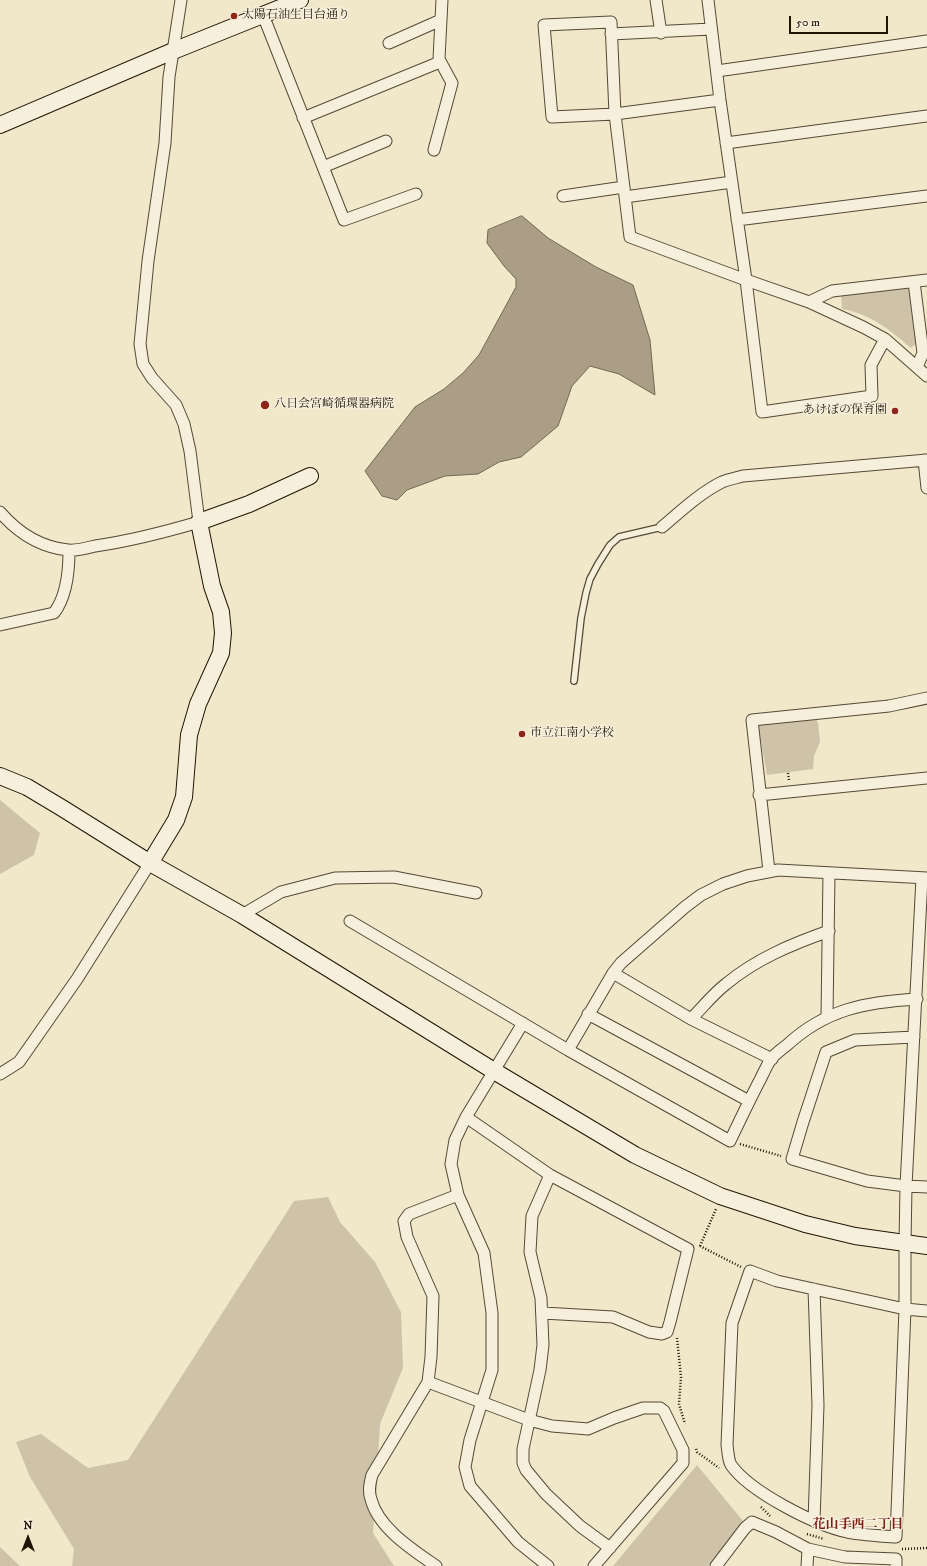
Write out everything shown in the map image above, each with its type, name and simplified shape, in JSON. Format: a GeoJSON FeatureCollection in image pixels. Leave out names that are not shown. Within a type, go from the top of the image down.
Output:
{"type":"FeatureCollection","features":[{"type":"Feature","properties":{"kind":"street"},"geometry":{"type":"LineString","coordinates":[[0,1074],[19,1062],[77,979],[176,820],[184,797],[189,735],[198,704],[221,653],[223,633],[221,612],[212,586],[199,522],[190,451],[184,424],[176,405],[152,378],[143,364],[140,344],[148,261],[165,143],[169,77],[181,0]]}},
{"type":"Feature","properties":{"kind":"street"},"geometry":{"type":"LineString","coordinates":[[0,125],[173,51],[300,0]]}},
{"type":"Feature","properties":{"kind":"street"},"geometry":{"type":"LineString","coordinates":[[434,150],[452,83],[439,59],[442,0]]}},
{"type":"Feature","properties":{"kind":"street"},"geometry":{"type":"LineString","coordinates":[[656,0],[661,33]]}},
{"type":"Feature","properties":{"kind":"street"},"geometry":{"type":"LineString","coordinates":[[708,0],[720,100],[746,280],[762,412],[872,396],[871,366],[885,339]]}},
{"type":"Feature","properties":{"kind":"street"},"geometry":{"type":"LineString","coordinates":[[263,15],[344,220],[416,194]]}},
{"type":"Feature","properties":{"kind":"street"},"geometry":{"type":"LineString","coordinates":[[389,43],[441,20]]}},
{"type":"Feature","properties":{"kind":"street"},"geometry":{"type":"LineString","coordinates":[[720,100],[615,114],[552,117],[544,25],[610,22],[615,114],[630,237],[809,302],[864,327],[885,339],[927,376]]}},
{"type":"Feature","properties":{"kind":"street"},"geometry":{"type":"LineString","coordinates":[[611,34],[661,33],[711,29]]}},
{"type":"Feature","properties":{"kind":"street"},"geometry":{"type":"LineString","coordinates":[[717,71],[927,41]]}},
{"type":"Feature","properties":{"kind":"street"},"geometry":{"type":"LineString","coordinates":[[303,118],[440,62]]}},
{"type":"Feature","properties":{"kind":"street"},"geometry":{"type":"LineString","coordinates":[[726,143],[927,116]]}},
{"type":"Feature","properties":{"kind":"street"},"geometry":{"type":"LineString","coordinates":[[322,167],[386,141]]}},
{"type":"Feature","properties":{"kind":"street"},"geometry":{"type":"LineString","coordinates":[[563,196],[732,182]]}},
{"type":"Feature","properties":{"kind":"street"},"geometry":{"type":"LineString","coordinates":[[738,220],[927,196]]}},
{"type":"Feature","properties":{"kind":"street"},"geometry":{"type":"LineString","coordinates":[[809,302],[832,291],[927,280]]}},
{"type":"Feature","properties":{"kind":"street"},"geometry":{"type":"LineString","coordinates":[[914,282],[922,353],[918,367]]}},
{"type":"Feature","properties":{"kind":"street"},"geometry":{"type":"LineString","coordinates":[[662,527],[711,489],[723,482],[743,476],[926,460],[927,488]]}},
{"type":"Feature","properties":{"kind":"street"},"geometry":{"type":"LineString","coordinates":[[0,512],[11,525],[27,537],[45,545],[69,551],[142,538],[199,522],[249,504],[310,476]]}},
{"type":"Feature","properties":{"kind":"street"},"geometry":{"type":"LineString","coordinates":[[0,625],[54,613],[60,604],[69,571],[69,551]]}},
{"type":"Feature","properties":{"kind":"street"},"geometry":{"type":"LineString","coordinates":[[769,872],[759,795],[752,720],[889,706],[927,698]]}},
{"type":"Feature","properties":{"kind":"street"},"geometry":{"type":"LineString","coordinates":[[0,776],[27,787],[150,863],[242,915],[494,1072],[635,1155],[720,1196],[805,1224],[855,1236],[927,1246]]}},
{"type":"Feature","properties":{"kind":"street"},"geometry":{"type":"LineString","coordinates":[[759,795],[927,778]]}},
{"type":"Feature","properties":{"kind":"street"},"geometry":{"type":"LineString","coordinates":[[568,1050],[588,1014],[613,973],[621,963],[685,907],[701,895],[723,884],[747,876],[778,870],[924,878],[906,1186],[904,1244],[905,1309],[896,1538],[846,1532],[814,1520],[785,1507],[741,1477],[730,1464],[727,1445],[732,1323],[750,1271],[777,1281],[905,1309],[927,1311]]}},
{"type":"Feature","properties":{"kind":"street"},"geometry":{"type":"LineString","coordinates":[[828,1016],[829,873]]}},
{"type":"Feature","properties":{"kind":"street"},"geometry":{"type":"LineString","coordinates":[[242,915],[281,892],[335,878],[394,877],[476,893]]}},
{"type":"Feature","properties":{"kind":"street"},"geometry":{"type":"LineString","coordinates":[[350,921],[568,1050],[730,1141],[749,1101],[772,1059],[798,1035],[828,1016],[858,1006],[916,999]]}},
{"type":"Feature","properties":{"kind":"street"},"geometry":{"type":"LineString","coordinates":[[691,1019],[725,984],[752,964],[799,942],[829,931]]}},
{"type":"Feature","properties":{"kind":"street"},"geometry":{"type":"LineString","coordinates":[[613,973],[691,1019],[772,1059]]}},
{"type":"Feature","properties":{"kind":"street"},"geometry":{"type":"LineString","coordinates":[[588,1014],[749,1101]]}},
{"type":"Feature","properties":{"kind":"street"},"geometry":{"type":"LineString","coordinates":[[523,1023],[466,1117],[455,1140],[451,1164],[458,1195],[484,1253],[492,1313],[492,1370],[467,1453],[465,1467],[470,1486],[518,1542],[548,1566]]}},
{"type":"Feature","properties":{"kind":"street"},"geometry":{"type":"LineString","coordinates":[[914,1037],[855,1040],[826,1052],[792,1159],[867,1181],[927,1187]]}},
{"type":"Feature","properties":{"kind":"street"},"geometry":{"type":"LineString","coordinates":[[466,1117],[550,1175],[688,1249],[667,1332],[662,1334],[649,1332],[613,1317],[543,1313]]}},
{"type":"Feature","properties":{"kind":"street"},"geometry":{"type":"LineString","coordinates":[[550,1175],[532,1216],[530,1252],[541,1298],[543,1313],[543,1345],[540,1370],[523,1449],[523,1463],[526,1470],[546,1494],[580,1526],[610,1548]]}},
{"type":"Feature","properties":{"kind":"street"},"geometry":{"type":"LineString","coordinates":[[436,1566],[403,1542],[379,1517],[371,1499],[369,1488],[372,1475],[428,1382],[431,1357],[433,1296],[407,1237],[404,1221],[409,1214],[458,1195]]}},
{"type":"Feature","properties":{"kind":"street"},"geometry":{"type":"LineString","coordinates":[[814,1289],[818,1405],[814,1520]]}},
{"type":"Feature","properties":{"kind":"street"},"geometry":{"type":"LineString","coordinates":[[428,1382],[541,1424],[588,1429],[643,1408],[657,1407],[664,1411],[683,1450],[683,1463],[594,1566]]}},
{"type":"Feature","properties":{"kind":"street"},"geometry":{"type":"LineString","coordinates":[[716,1566],[745,1528],[752,1522],[776,1532],[808,1549],[845,1557],[896,1559],[896,1566]]}},
{"type":"Feature","properties":{"kind":"street"},"geometry":{"type":"LineString","coordinates":[[808,1549],[808,1566]]}},
{"type":"Feature","properties":{"kind":"lane"},"geometry":{"type":"LineString","coordinates":[[574,681],[581,618],[586,593],[590,579],[598,564],[610,545],[619,537],[662,527]]}},
{"type":"Feature","properties":{"kind":"path"},"geometry":{"type":"LineString","coordinates":[[730,1141],[792,1159]]}},
{"type":"Feature","properties":{"kind":"path"},"geometry":{"type":"LineString","coordinates":[[698,1253],[716,1209]]}},
{"type":"Feature","properties":{"kind":"path"},"geometry":{"type":"LineString","coordinates":[[700,1246],[750,1271]]}},
{"type":"Feature","properties":{"kind":"path"},"geometry":{"type":"LineString","coordinates":[[677,1337],[681,1377],[679,1404],[686,1427]]}},
{"type":"Feature","properties":{"kind":"path"},"geometry":{"type":"LineString","coordinates":[[694,1446],[697,1452],[720,1469]]}},
{"type":"Feature","properties":{"kind":"path"},"geometry":{"type":"LineString","coordinates":[[760,1506],[771,1517]]}},
{"type":"Feature","properties":{"kind":"path"},"geometry":{"type":"LineString","coordinates":[[808,1549],[814,1520]]}},
{"type":"Feature","properties":{"kind":"path"},"geometry":{"type":"LineString","coordinates":[[803,1533],[825,1539]]}},
{"type":"Feature","properties":{"kind":"path"},"geometry":{"type":"LineString","coordinates":[[901,1549],[927,1548]]}},
{"type":"Feature","properties":{"kind":"shaded area"},"geometry":{"type":"Polygon","coordinates":[[[522,216],[548,238],[596,267],[633,285],[650,340],[655,395],[619,374],[590,366],[572,386],[558,426],[521,457],[499,462],[478,474],[445,476],[407,490],[397,500],[382,496],[365,471],[415,407],[444,389],[463,373],[479,355],[516,287],[516,279],[487,243],[488,230],[522,216]]]}},
{"type":"Feature","properties":{"kind":"shaded area"},"geometry":{"type":"Polygon","coordinates":[[[909,287],[918,342],[911,348],[880,324],[852,311],[842,309],[841,295],[909,287]]]}},
{"type":"Feature","properties":{"kind":"shaded area"},"geometry":{"type":"Polygon","coordinates":[[[816,719],[818,722],[820,742],[814,756],[813,769],[767,775],[758,725],[816,719]]]}},
{"type":"Feature","properties":{"kind":"shaded area"},"geometry":{"type":"Polygon","coordinates":[[[0,800],[40,833],[34,855],[0,874],[0,800]]]}},
{"type":"Feature","properties":{"kind":"shaded area"},"geometry":{"type":"Polygon","coordinates":[[[328,1197],[340,1222],[375,1262],[401,1312],[403,1368],[380,1424],[373,1533],[394,1566],[72,1566],[74,1549],[30,1477],[16,1442],[41,1434],[88,1468],[128,1460],[294,1201],[328,1197]]]}},
{"type":"Feature","properties":{"kind":"shaded area"},"geometry":{"type":"Polygon","coordinates":[[[697,1465],[743,1521],[708,1566],[613,1566],[697,1465]]]}},
{"type":"Feature","properties":{"kind":"shaded area"},"geometry":{"type":"Polygon","coordinates":[[[0,1547],[20,1566],[0,1566],[0,1547]]]}},
{"type":"Feature","properties":{"kind":"place","name":"太陽石油生目台通り"},"geometry":{"type":"Point","coordinates":[234,16]}},
{"type":"Feature","properties":{"kind":"place","name":"八日会宮崎循環器病院"},"geometry":{"type":"Point","coordinates":[265,405]}},
{"type":"Feature","properties":{"kind":"place","name":"あけぼの保育園"},"geometry":{"type":"Point","coordinates":[895,411]}},
{"type":"Feature","properties":{"kind":"place","name":"市立江南小学校"},"geometry":{"type":"Point","coordinates":[522,734]}},
{"type":"Feature","properties":{"kind":"district","name":"花山手西二丁目"},"geometry":{"type":"Point","coordinates":[858,1525]}}]}
